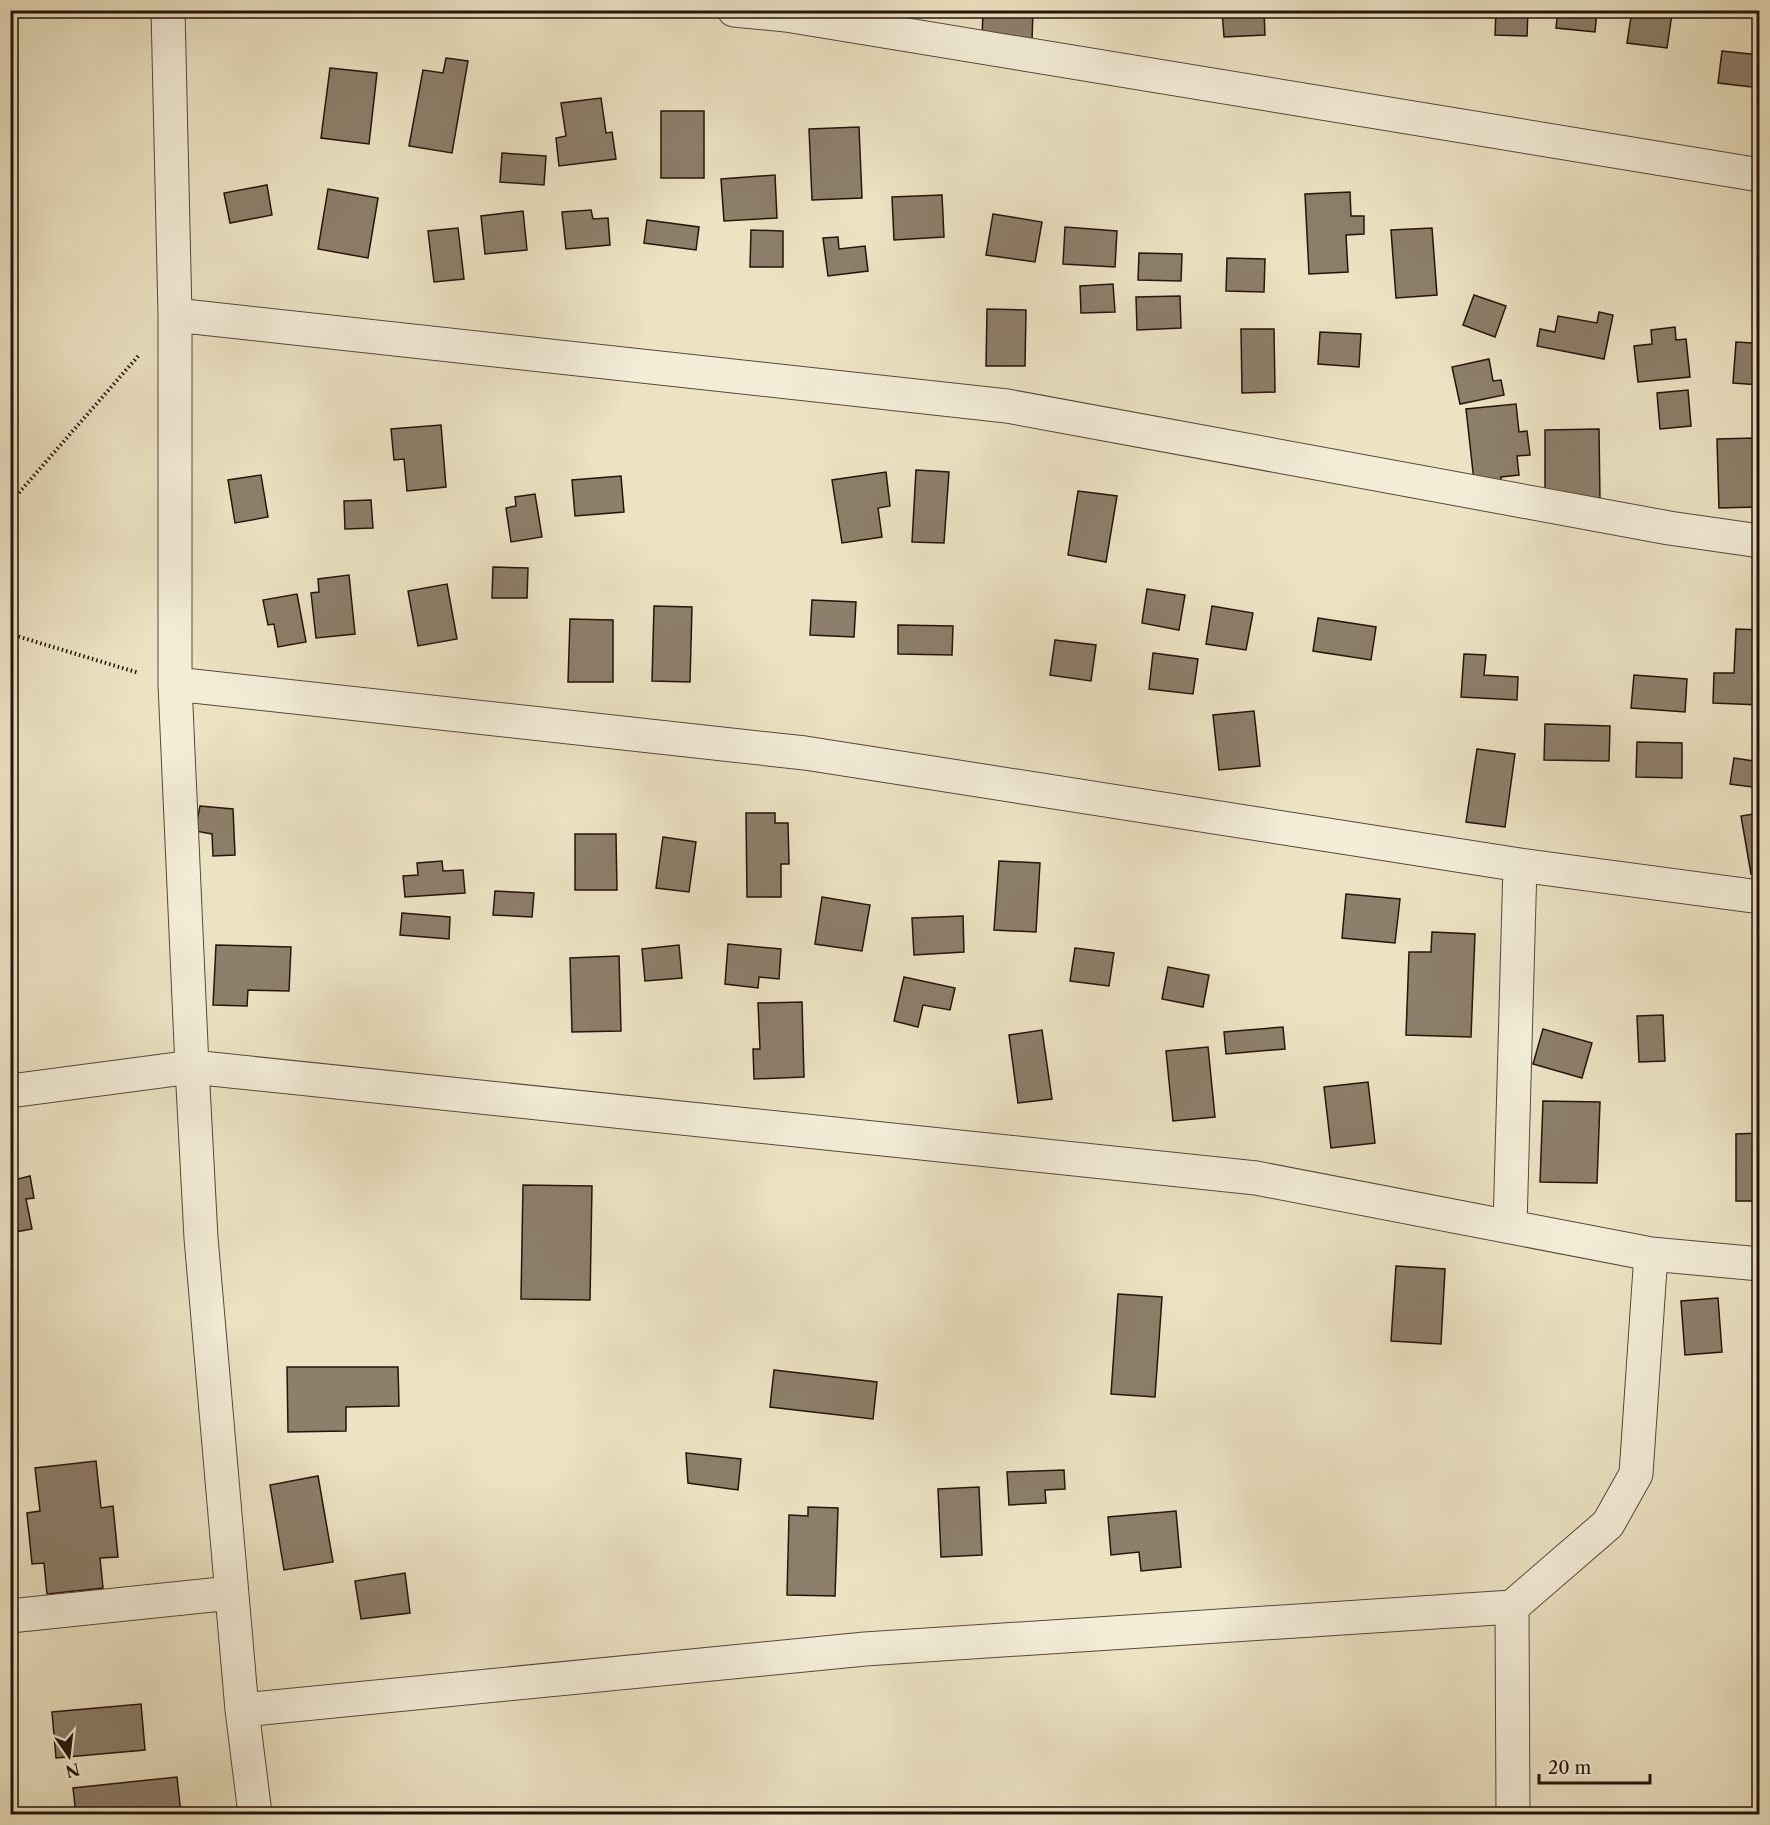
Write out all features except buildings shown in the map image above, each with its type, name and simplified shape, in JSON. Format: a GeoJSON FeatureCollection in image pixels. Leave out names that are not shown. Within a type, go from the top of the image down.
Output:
{"type":"FeatureCollection","features":[{"type":"Feature","properties":{"kind":"street"},"geometry":{"type":"LineString","coordinates":[[168,10],[175,315],[175,684],[192,1067],[201,1238],[231,1593],[255,1815]]}},
{"type":"Feature","properties":{"kind":"street"},"geometry":{"type":"LineString","coordinates":[[734,10],[786,15],[1760,175]]}},
{"type":"Feature","properties":{"kind":"street"},"geometry":{"type":"LineString","coordinates":[[175,315],[1007,406],[1669,528],[1760,542]]}},
{"type":"Feature","properties":{"kind":"street"},"geometry":{"type":"LineString","coordinates":[[175,684],[805,753],[1520,865],[1760,897]]}},
{"type":"Feature","properties":{"kind":"street"},"geometry":{"type":"LineString","coordinates":[[1510,1226],[1520,865]]}},
{"type":"Feature","properties":{"kind":"street"},"geometry":{"type":"LineString","coordinates":[[10,1091],[192,1067],[1256,1178],[1651,1254],[1760,1264]]}},
{"type":"Feature","properties":{"kind":"street"},"geometry":{"type":"LineString","coordinates":[[242,1710],[865,1649],[1512,1607],[1608,1524],[1636,1474],[1651,1254]]}},
{"type":"Feature","properties":{"kind":"street"},"geometry":{"type":"LineString","coordinates":[[10,1616],[231,1593]]}},
{"type":"Feature","properties":{"kind":"street"},"geometry":{"type":"LineString","coordinates":[[1512,1607],[1513,1815]]}},
{"type":"Feature","properties":{"kind":"path"},"geometry":{"type":"LineString","coordinates":[[10,503],[175,315]]}},
{"type":"Feature","properties":{"kind":"path"},"geometry":{"type":"LineString","coordinates":[[10,634],[175,684]]}}]}
